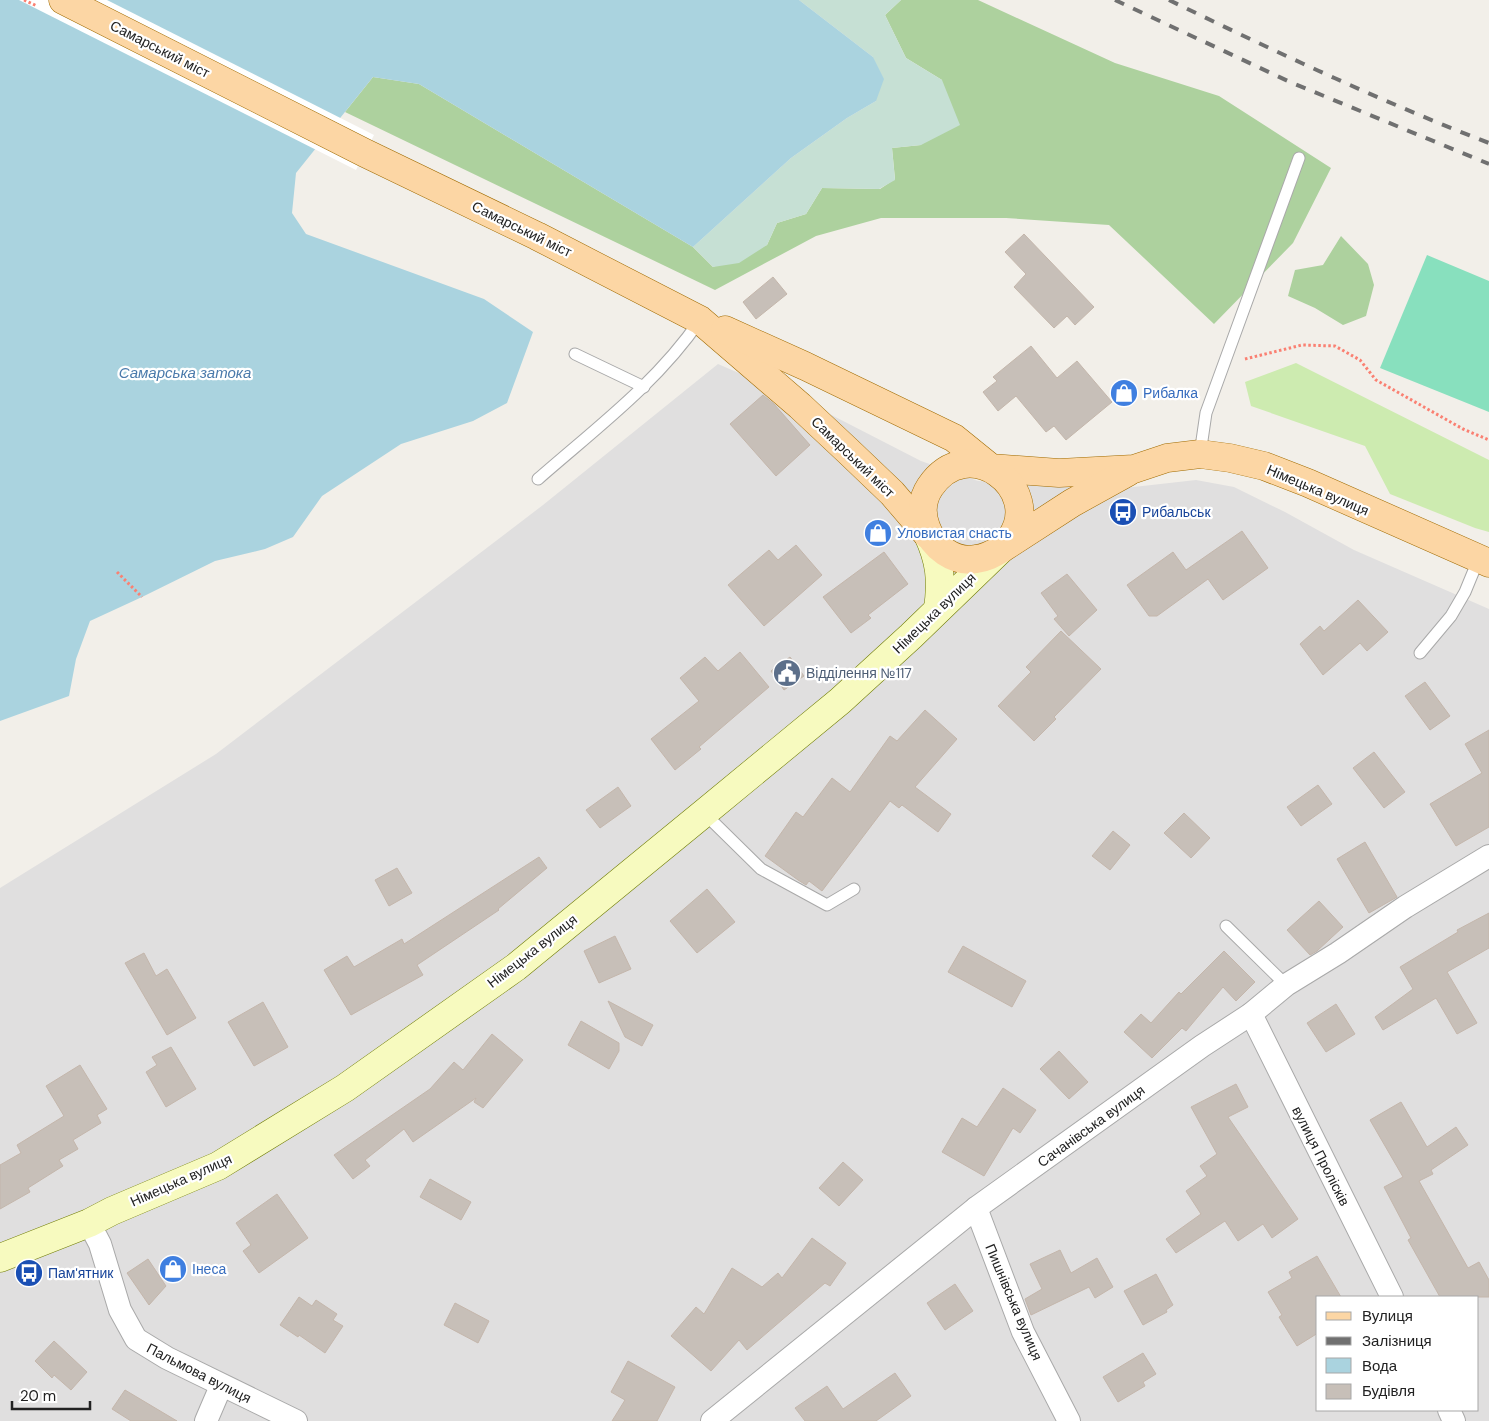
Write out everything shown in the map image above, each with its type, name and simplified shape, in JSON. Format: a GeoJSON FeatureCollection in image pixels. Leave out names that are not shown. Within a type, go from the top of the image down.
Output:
{"type":"FeatureCollection","features":[{"type":"Feature","properties":{"kind":"main road","name":"Самарський міст"},"geometry":{"type":"LineString","coordinates":[[63,0],[365,153],[537,236],[700,320],[800,406],[892,493],[928,535]]}},
{"type":"Feature","properties":{"kind":"main road"},"geometry":{"type":"LineString","coordinates":[[700,320],[806,366],[954,438],[1004,477],[1014,490],[1019,506],[1018,522],[1012,537],[1001,549]]}},
{"type":"Feature","properties":{"kind":"main road","name":"Німецька вулиця"},"geometry":{"type":"LineString","coordinates":[[991,468],[1059,473],[1134,469],[1166,458],[1200,454],[1230,458],[1264,466],[1308,483],[1484,561]]}},
{"type":"Feature","properties":{"kind":"main road"},"geometry":{"type":"LineString","coordinates":[[938,609],[941,589],[940,570],[936,552],[924,521],[923,506],[927,491],[935,479],[947,469],[962,464],[976,464],[991,468]]}},
{"type":"Feature","properties":{"kind":"main road"},"geometry":{"type":"LineString","coordinates":[[928,535],[937,546],[948,554],[962,559],[975,560],[989,556],[1072,503],[1134,469]]}},
{"type":"Feature","properties":{"kind":"main road","name":"Німецька вулиця"},"geometry":{"type":"LineString","coordinates":[[0,1258],[89,1223],[112,1211],[218,1166],[345,1088],[516,967],[840,701],[1001,549]]}},
{"type":"Feature","properties":{"kind":"street","name":"Сачанівська вулиця"},"geometry":{"type":"LineString","coordinates":[[712,1421],[976,1208],[1202,1046],[1251,1014],[1286,986],[1405,907],[1489,856]]}},
{"type":"Feature","properties":{"kind":"street","name":"вулиця Пролісків"},"geometry":{"type":"LineString","coordinates":[[1251,1014],[1392,1296]]}},
{"type":"Feature","properties":{"kind":"street","name":"Пишнівська вулиця"},"geometry":{"type":"LineString","coordinates":[[976,1208],[1023,1332],[1069,1421]]}},
{"type":"Feature","properties":{"kind":"street","name":"Пальмова вулиця"},"geometry":{"type":"LineString","coordinates":[[89,1223],[100,1244],[120,1310],[136,1339],[167,1358],[221,1386],[296,1421]]}},
{"type":"Feature","properties":{"kind":"street"},"geometry":{"type":"LineString","coordinates":[[206,1421],[221,1386]]}},
{"type":"Feature","properties":{"kind":"lane"},"geometry":{"type":"LineString","coordinates":[[1200,454],[1206,412],[1222,364],[1299,158]]}},
{"type":"Feature","properties":{"kind":"lane"},"geometry":{"type":"LineString","coordinates":[[538,479],[644,387],[683,344],[700,320]]}},
{"type":"Feature","properties":{"kind":"lane"},"geometry":{"type":"LineString","coordinates":[[574,354],[644,387]]}},
{"type":"Feature","properties":{"kind":"lane"},"geometry":{"type":"LineString","coordinates":[[1420,653],[1451,616],[1484,561]]}},
{"type":"Feature","properties":{"kind":"lane"},"geometry":{"type":"LineString","coordinates":[[704,813],[760,868],[827,905],[854,889]]}},
{"type":"Feature","properties":{"kind":"lane"},"geometry":{"type":"LineString","coordinates":[[1226,926],[1286,986]]}},
{"type":"Feature","properties":{"kind":"path"},"geometry":{"type":"LineString","coordinates":[[1222,364],[1302,345],[1335,346],[1360,360],[1376,380],[1463,429],[1489,440]]}},
{"type":"Feature","properties":{"kind":"path"},"geometry":{"type":"LineString","coordinates":[[117,572],[142,598]]}},
{"type":"Feature","properties":{"kind":"shaded area","name":"Рибальськ"},"geometry":{"type":"Polygon","coordinates":[[[718,364],[812,405],[921,461],[978,481],[1107,490],[1196,480],[1234,487],[1285,512],[1354,550],[1489,609],[1489,1421],[0,1421],[0,888],[216,754],[543,505],[718,364]]]}},
{"type":"Feature","properties":{"kind":"green space"},"geometry":{"type":"Polygon","coordinates":[[[799,0],[901,0],[885,15],[906,58],[942,80],[960,125],[921,145],[892,148],[895,180],[879,189],[822,188],[806,214],[777,223],[767,245],[739,263],[713,267],[693,247],[791,158],[847,118],[876,101],[873,57],[799,0]]]}},
{"type":"Feature","properties":{"kind":"green space"},"geometry":{"type":"Polygon","coordinates":[[[901,0],[978,0],[1115,63],[1219,96],[1331,168],[1293,243],[1214,324],[1109,225],[1006,218],[881,218],[816,236],[715,290],[345,112],[373,77],[419,84],[693,247],[713,267],[767,245],[777,223],[806,214],[822,188],[880,189],[895,179],[892,148],[921,145],[942,80],[906,58],[885,15],[901,0]]]}},
{"type":"Feature","properties":{"kind":"green space"},"geometry":{"type":"Polygon","coordinates":[[[1341,236],[1368,264],[1374,285],[1366,316],[1343,325],[1315,308],[1288,296],[1295,270],[1323,265],[1341,236]]]}},
{"type":"Feature","properties":{"kind":"green space"},"geometry":{"type":"Polygon","coordinates":[[[1427,255],[1489,281],[1489,412],[1380,368],[1427,255]]]}},
{"type":"Feature","properties":{"kind":"green space"},"geometry":{"type":"Polygon","coordinates":[[[1296,363],[1489,460],[1489,532],[1390,494],[1365,446],[1251,406],[1245,382],[1296,363]]]}},
{"type":"Feature","properties":{"kind":"water","name":"Самарська затока"},"geometry":{"type":"Polygon","coordinates":[[[0,0],[799,0],[873,57],[884,79],[876,101],[847,118],[791,158],[693,247],[419,84],[373,77],[296,173],[292,213],[306,234],[484,299],[533,332],[507,403],[473,421],[401,444],[322,496],[293,537],[265,549],[215,561],[90,621],[76,659],[69,696],[0,721],[0,0]]]}},
{"type":"Feature","properties":{"kind":"pier"},"geometry":{"type":"Polygon","coordinates":[[[19,0],[107,0],[374,135],[356,170],[19,0]]]}},
{"type":"Feature","properties":{"kind":"building"},"geometry":{"type":"Polygon","coordinates":[[[1024,234],[1094,307],[1075,325],[1067,316],[1054,328],[1014,287],[1026,274],[1005,252],[1024,234]]]}},
{"type":"Feature","properties":{"kind":"building"},"geometry":{"type":"Polygon","coordinates":[[[773,277],[787,294],[756,319],[743,302],[773,277]]]}},
{"type":"Feature","properties":{"kind":"building"},"geometry":{"type":"Polygon","coordinates":[[[1031,346],[1057,378],[1077,361],[1112,402],[1066,440],[1054,426],[1046,432],[1016,396],[998,411],[983,392],[997,381],[993,377],[1031,346]]]}},
{"type":"Feature","properties":{"kind":"building"},"geometry":{"type":"Polygon","coordinates":[[[763,395],[774,404],[810,445],[776,476],[730,424],[763,395]]]}},
{"type":"Feature","properties":{"kind":"building"},"geometry":{"type":"Polygon","coordinates":[[[1242,531],[1268,568],[1223,600],[1208,579],[1157,616],[1149,616],[1127,585],[1173,552],[1186,570],[1242,531]]]}},
{"type":"Feature","properties":{"kind":"building"},"geometry":{"type":"Polygon","coordinates":[[[796,545],[822,575],[764,626],[728,585],[769,550],[778,560],[796,545]]]}},
{"type":"Feature","properties":{"kind":"building"},"geometry":{"type":"Polygon","coordinates":[[[884,552],[908,584],[868,615],[871,618],[851,633],[823,597],[884,552]]]}},
{"type":"Feature","properties":{"kind":"building"},"geometry":{"type":"Polygon","coordinates":[[[1067,574],[1097,610],[1069,636],[1054,619],[1058,616],[1041,593],[1067,574]]]}},
{"type":"Feature","properties":{"kind":"building"},"geometry":{"type":"Polygon","coordinates":[[[1358,600],[1388,632],[1367,651],[1360,643],[1323,675],[1300,644],[1320,626],[1324,631],[1358,600]]]}},
{"type":"Feature","properties":{"kind":"building"},"geometry":{"type":"Polygon","coordinates":[[[1061,631],[1101,669],[1054,717],[1056,719],[1034,741],[998,706],[1031,672],[1026,667],[1061,631]]]}},
{"type":"Feature","properties":{"kind":"building"},"geometry":{"type":"Polygon","coordinates":[[[740,652],[769,687],[675,770],[651,739],[699,701],[680,678],[705,657],[718,671],[740,652]]]}},
{"type":"Feature","properties":{"kind":"building","name":"Відділення №117"},"geometry":{"type":"Polygon","coordinates":[[[790,657],[804,676],[784,690],[771,671],[790,657]]]}},
{"type":"Feature","properties":{"kind":"building"},"geometry":{"type":"Polygon","coordinates":[[[1425,682],[1450,716],[1430,730],[1405,696],[1425,682]]]}},
{"type":"Feature","properties":{"kind":"building"},"geometry":{"type":"Polygon","coordinates":[[[925,710],[957,739],[915,787],[951,814],[938,832],[902,805],[899,808],[890,801],[822,891],[809,881],[806,885],[765,856],[796,812],[803,817],[832,778],[850,792],[890,736],[897,741],[925,710]]]}},
{"type":"Feature","properties":{"kind":"building"},"geometry":{"type":"Polygon","coordinates":[[[1489,730],[1489,827],[1456,846],[1430,804],[1482,773],[1465,744],[1489,730]]]}},
{"type":"Feature","properties":{"kind":"building"},"geometry":{"type":"Polygon","coordinates":[[[1374,752],[1405,792],[1384,808],[1353,768],[1374,752]]]}},
{"type":"Feature","properties":{"kind":"building"},"geometry":{"type":"Polygon","coordinates":[[[1318,785],[1332,804],[1301,826],[1287,807],[1318,785]]]}},
{"type":"Feature","properties":{"kind":"building"},"geometry":{"type":"Polygon","coordinates":[[[618,787],[631,806],[600,828],[586,810],[618,787]]]}},
{"type":"Feature","properties":{"kind":"building"},"geometry":{"type":"Polygon","coordinates":[[[1184,813],[1210,838],[1191,858],[1164,833],[1184,813]]]}},
{"type":"Feature","properties":{"kind":"building"},"geometry":{"type":"Polygon","coordinates":[[[1113,831],[1130,845],[1110,870],[1092,856],[1113,831]]]}},
{"type":"Feature","properties":{"kind":"building"},"geometry":{"type":"Polygon","coordinates":[[[1365,842],[1397,897],[1369,913],[1337,859],[1365,842]]]}},
{"type":"Feature","properties":{"kind":"building"},"geometry":{"type":"Polygon","coordinates":[[[539,857],[547,868],[499,910],[417,965],[423,975],[351,1015],[324,970],[347,956],[354,967],[402,939],[404,944],[539,857]]]}},
{"type":"Feature","properties":{"kind":"building"},"geometry":{"type":"Polygon","coordinates":[[[397,868],[412,893],[389,906],[375,880],[397,868]]]}},
{"type":"Feature","properties":{"kind":"building"},"geometry":{"type":"Polygon","coordinates":[[[707,889],[735,922],[697,953],[670,921],[707,889]]]}},
{"type":"Feature","properties":{"kind":"building"},"geometry":{"type":"Polygon","coordinates":[[[1319,901],[1343,927],[1310,955],[1287,930],[1319,901]]]}},
{"type":"Feature","properties":{"kind":"building"},"geometry":{"type":"Polygon","coordinates":[[[1489,913],[1489,948],[1447,972],[1477,1023],[1457,1034],[1436,998],[1383,1030],[1375,1017],[1413,989],[1400,967],[1458,932],[1457,930],[1489,913]]]}},
{"type":"Feature","properties":{"kind":"building"},"geometry":{"type":"Polygon","coordinates":[[[615,936],[631,969],[599,983],[584,951],[615,936]]]}},
{"type":"Feature","properties":{"kind":"building"},"geometry":{"type":"Polygon","coordinates":[[[963,946],[1026,981],[1012,1007],[948,972],[963,946]]]}},
{"type":"Feature","properties":{"kind":"building"},"geometry":{"type":"Polygon","coordinates":[[[1224,951],[1255,982],[1236,1001],[1223,987],[1186,1031],[1182,1028],[1152,1058],[1124,1032],[1141,1014],[1151,1023],[1179,992],[1181,994],[1224,951]]]}},
{"type":"Feature","properties":{"kind":"building"},"geometry":{"type":"Polygon","coordinates":[[[144,953],[156,976],[167,969],[196,1018],[167,1035],[125,963],[144,953]]]}},
{"type":"Feature","properties":{"kind":"building"},"geometry":{"type":"Polygon","coordinates":[[[608,1001],[653,1025],[642,1046],[625,1037],[608,1001]]]}},
{"type":"Feature","properties":{"kind":"building"},"geometry":{"type":"Polygon","coordinates":[[[263,1002],[288,1047],[254,1066],[228,1022],[263,1002]]]}},
{"type":"Feature","properties":{"kind":"building"},"geometry":{"type":"Polygon","coordinates":[[[1336,1004],[1355,1034],[1326,1052],[1307,1023],[1336,1004]]]}},
{"type":"Feature","properties":{"kind":"building"},"geometry":{"type":"Polygon","coordinates":[[[581,1021],[619,1043],[619,1051],[609,1069],[568,1045],[581,1021]]]}},
{"type":"Feature","properties":{"kind":"building"},"geometry":{"type":"Polygon","coordinates":[[[492,1034],[523,1060],[483,1108],[474,1102],[476,1098],[413,1142],[404,1129],[365,1160],[370,1166],[353,1179],[334,1155],[430,1089],[454,1062],[463,1070],[492,1034]]]}},
{"type":"Feature","properties":{"kind":"building"},"geometry":{"type":"Polygon","coordinates":[[[171,1047],[196,1089],[166,1107],[146,1072],[157,1065],[152,1057],[171,1047]]]}},
{"type":"Feature","properties":{"kind":"building"},"geometry":{"type":"Polygon","coordinates":[[[1059,1051],[1088,1082],[1069,1099],[1040,1069],[1059,1051]]]}},
{"type":"Feature","properties":{"kind":"building"},"geometry":{"type":"Polygon","coordinates":[[[80,1065],[107,1109],[97,1115],[101,1123],[73,1140],[78,1149],[59,1160],[63,1166],[28,1188],[30,1192],[0,1209],[0,1165],[21,1153],[17,1145],[64,1116],[46,1086],[80,1065]]]}},
{"type":"Feature","properties":{"kind":"building"},"geometry":{"type":"Polygon","coordinates":[[[1236,1084],[1248,1107],[1228,1117],[1298,1219],[1272,1238],[1263,1224],[1238,1241],[1225,1221],[1176,1253],[1166,1239],[1201,1214],[1186,1191],[1207,1176],[1200,1166],[1217,1154],[1191,1107],[1236,1084]]]}},
{"type":"Feature","properties":{"kind":"building"},"geometry":{"type":"Polygon","coordinates":[[[1003,1088],[1036,1110],[1020,1133],[1013,1128],[984,1176],[942,1152],[962,1118],[977,1127],[1003,1088]]]}},
{"type":"Feature","properties":{"kind":"building"},"geometry":{"type":"Polygon","coordinates":[[[1401,1102],[1427,1147],[1456,1127],[1468,1145],[1431,1170],[1433,1174],[1419,1181],[1468,1268],[1479,1262],[1489,1280],[1489,1297],[1439,1296],[1408,1240],[1411,1238],[1384,1187],[1403,1177],[1370,1120],[1401,1102]]]}},
{"type":"Feature","properties":{"kind":"building"},"geometry":{"type":"Polygon","coordinates":[[[843,1162],[863,1180],[839,1206],[819,1188],[843,1162]]]}},
{"type":"Feature","properties":{"kind":"building"},"geometry":{"type":"Polygon","coordinates":[[[430,1179],[471,1202],[461,1220],[420,1197],[430,1179]]]}},
{"type":"Feature","properties":{"kind":"building"},"geometry":{"type":"Polygon","coordinates":[[[277,1194],[308,1238],[259,1273],[243,1251],[251,1245],[236,1223],[277,1194]]]}},
{"type":"Feature","properties":{"kind":"building"},"geometry":{"type":"Polygon","coordinates":[[[812,1238],[846,1263],[830,1286],[825,1283],[747,1350],[739,1340],[711,1371],[671,1336],[696,1307],[704,1314],[732,1268],[762,1287],[778,1273],[782,1278],[812,1238]]]}},
{"type":"Feature","properties":{"kind":"building"},"geometry":{"type":"Polygon","coordinates":[[[1060,1250],[1071,1273],[1097,1258],[1113,1287],[1095,1298],[1089,1287],[1031,1315],[1025,1299],[1042,1289],[1030,1264],[1060,1250]]]}},
{"type":"Feature","properties":{"kind":"building"},"geometry":{"type":"Polygon","coordinates":[[[1317,1256],[1340,1296],[1316,1296],[1316,1334],[1297,1346],[1279,1317],[1282,1315],[1268,1292],[1292,1278],[1289,1272],[1317,1256]]]}},
{"type":"Feature","properties":{"kind":"building"},"geometry":{"type":"Polygon","coordinates":[[[148,1259],[166,1286],[149,1305],[127,1273],[148,1259]]]}},
{"type":"Feature","properties":{"kind":"building"},"geometry":{"type":"Polygon","coordinates":[[[1156,1274],[1173,1305],[1166,1310],[1167,1312],[1143,1325],[1124,1291],[1156,1274]]]}},
{"type":"Feature","properties":{"kind":"building"},"geometry":{"type":"Polygon","coordinates":[[[955,1284],[973,1311],[945,1330],[927,1303],[955,1284]]]}},
{"type":"Feature","properties":{"kind":"building"},"geometry":{"type":"Polygon","coordinates":[[[299,1297],[312,1306],[316,1300],[337,1314],[333,1320],[343,1326],[325,1353],[299,1335],[298,1337],[280,1325],[299,1297]]]}},
{"type":"Feature","properties":{"kind":"building"},"geometry":{"type":"Polygon","coordinates":[[[455,1303],[489,1321],[478,1343],[444,1325],[455,1303]]]}},
{"type":"Feature","properties":{"kind":"building"},"geometry":{"type":"Polygon","coordinates":[[[54,1341],[87,1372],[71,1390],[54,1375],[52,1378],[35,1361],[54,1341]]]}},
{"type":"Feature","properties":{"kind":"building"},"geometry":{"type":"Polygon","coordinates":[[[1143,1353],[1156,1374],[1143,1382],[1145,1386],[1118,1402],[1103,1377],[1143,1353]]]}},
{"type":"Feature","properties":{"kind":"building"},"geometry":{"type":"Polygon","coordinates":[[[628,1361],[675,1387],[657,1421],[612,1421],[625,1400],[611,1392],[628,1361]]]}},
{"type":"Feature","properties":{"kind":"building"},"geometry":{"type":"Polygon","coordinates":[[[895,1373],[911,1396],[876,1421],[805,1421],[795,1408],[827,1386],[843,1409],[895,1373]]]}},
{"type":"Feature","properties":{"kind":"building"},"geometry":{"type":"Polygon","coordinates":[[[125,1390],[177,1421],[131,1421],[112,1409],[125,1390]]]}},
{"type":"Feature","properties":{"kind":"railway"},"geometry":{"type":"LineString","coordinates":[[1115,0],[1290,82],[1489,164]]}},
{"type":"Feature","properties":{"kind":"railway"},"geometry":{"type":"LineString","coordinates":[[1169,0],[1328,75],[1489,143]]}},
{"type":"Feature","properties":{"kind":"place","name":"Рибалка"},"geometry":{"type":"Point","coordinates":[1124,393]}},
{"type":"Feature","properties":{"kind":"place","name":"Рибальськ"},"geometry":{"type":"Point","coordinates":[1123,512]}},
{"type":"Feature","properties":{"kind":"place","name":"Уловистая снасть"},"geometry":{"type":"Point","coordinates":[878,533]}},
{"type":"Feature","properties":{"kind":"place","name":"Відділення №117"},"geometry":{"type":"Point","coordinates":[787,673]}},
{"type":"Feature","properties":{"kind":"place","name":"Інеса"},"geometry":{"type":"Point","coordinates":[173,1269]}},
{"type":"Feature","properties":{"kind":"place","name":"Пам'ятник"},"geometry":{"type":"Point","coordinates":[29,1273]}}]}
